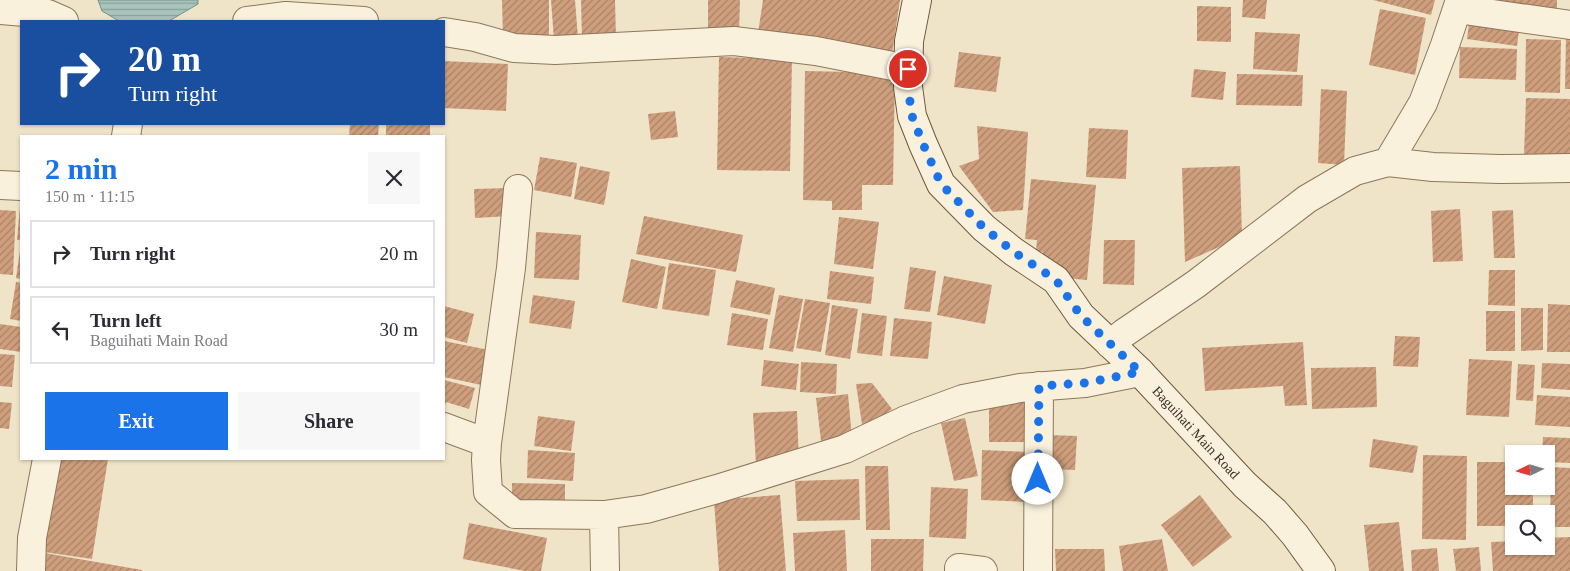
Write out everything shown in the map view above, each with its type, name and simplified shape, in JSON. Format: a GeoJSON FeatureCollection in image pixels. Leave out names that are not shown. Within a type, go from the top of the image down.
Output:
{"type":"FeatureCollection","features":[{"type":"Feature","properties":{"kind":"street","name":"Baguihati Main Road"},"geometry":{"type":"LineString","coordinates":[[917,0],[910,41],[908,87],[912,116],[941,184],[984,228],[1014,252],[1056,280],[1081,316],[1140,372],[1245,485],[1275,512],[1322,571]]}},
{"type":"Feature","properties":{"kind":"street"},"geometry":{"type":"LineString","coordinates":[[1388,162],[1423,103],[1459,4],[1570,25]]}},
{"type":"Feature","properties":{"kind":"street"},"geometry":{"type":"LineString","coordinates":[[0,10],[48,14],[62,20]]}},
{"type":"Feature","properties":{"kind":"street"},"geometry":{"type":"LineString","coordinates":[[255,13],[348,20]]}},
{"type":"Feature","properties":{"kind":"street"},"geometry":{"type":"LineString","coordinates":[[445,32],[476,37],[514,48],[555,50],[734,41],[816,51],[908,69]]}},
{"type":"Feature","properties":{"kind":"street"},"geometry":{"type":"LineString","coordinates":[[1110,344],[1196,284],[1307,199],[1356,171],[1388,162],[1433,167],[1500,169],[1570,168]]}},
{"type":"Feature","properties":{"kind":"street"},"geometry":{"type":"LineString","coordinates":[[0,185],[20,186]]}},
{"type":"Feature","properties":{"kind":"street"},"geometry":{"type":"LineString","coordinates":[[518,189],[511,268],[486,460],[488,492],[515,514],[604,514],[646,509],[836,452],[906,420],[963,399],[1020,388],[1085,383],[1140,372]]}},
{"type":"Feature","properties":{"kind":"street"},"geometry":{"type":"LineString","coordinates":[[1038,571],[1039,386]]}},
{"type":"Feature","properties":{"kind":"street"},"geometry":{"type":"LineString","coordinates":[[445,427],[487,443]]}},
{"type":"Feature","properties":{"kind":"street"},"geometry":{"type":"LineString","coordinates":[[30,571],[32,538],[47,460]]}},
{"type":"Feature","properties":{"kind":"street"},"geometry":{"type":"LineString","coordinates":[[604,514],[605,571]]}},
{"type":"Feature","properties":{"kind":"street"},"geometry":{"type":"LineString","coordinates":[[959,571],[959,568],[983,571]]}},
{"type":"Feature","properties":{"kind":"water"},"geometry":{"type":"Polygon","coordinates":[[[98,0],[198,0],[198,4],[171,20],[117,20],[102,11],[98,0]]]}},
{"type":"Feature","properties":{"kind":"building"},"geometry":{"type":"Polygon","coordinates":[[[502,0],[549,0],[549,37],[503,38],[502,0]]]}},
{"type":"Feature","properties":{"kind":"building"},"geometry":{"type":"Polygon","coordinates":[[[551,0],[575,0],[578,38],[554,40],[551,0]]]}},
{"type":"Feature","properties":{"kind":"building"},"geometry":{"type":"Polygon","coordinates":[[[581,0],[615,0],[616,39],[582,40],[581,0]]]}},
{"type":"Feature","properties":{"kind":"building"},"geometry":{"type":"Polygon","coordinates":[[[708,0],[740,0],[739,33],[708,33],[708,0]]]}},
{"type":"Feature","properties":{"kind":"building"},"geometry":{"type":"Polygon","coordinates":[[[763,0],[900,0],[892,54],[758,33],[763,0]]]}},
{"type":"Feature","properties":{"kind":"building"},"geometry":{"type":"Polygon","coordinates":[[[1243,0],[1267,0],[1265,19],[1242,17],[1243,0]]]}},
{"type":"Feature","properties":{"kind":"building"},"geometry":{"type":"Polygon","coordinates":[[[1373,0],[1435,0],[1431,15],[1373,0]]]}},
{"type":"Feature","properties":{"kind":"building"},"geometry":{"type":"Polygon","coordinates":[[[1484,0],[1557,0],[1557,11],[1484,0]]]}},
{"type":"Feature","properties":{"kind":"building"},"geometry":{"type":"Polygon","coordinates":[[[1197,6],[1231,7],[1231,42],[1197,41],[1197,6]]]}},
{"type":"Feature","properties":{"kind":"building"},"geometry":{"type":"Polygon","coordinates":[[[1380,9],[1426,18],[1415,75],[1369,65],[1380,9]]]}},
{"type":"Feature","properties":{"kind":"building"},"geometry":{"type":"Polygon","coordinates":[[[1470,15],[1520,23],[1517,46],[1467,39],[1470,15]]]}},
{"type":"Feature","properties":{"kind":"building"},"geometry":{"type":"Polygon","coordinates":[[[1255,32],[1300,34],[1297,72],[1253,69],[1255,32]]]}},
{"type":"Feature","properties":{"kind":"building"},"geometry":{"type":"Polygon","coordinates":[[[1566,36],[1570,36],[1570,89],[1565,89],[1566,36]]]}},
{"type":"Feature","properties":{"kind":"building"},"geometry":{"type":"Polygon","coordinates":[[[1526,39],[1561,40],[1560,93],[1525,92],[1526,39]]]}},
{"type":"Feature","properties":{"kind":"building"},"geometry":{"type":"Polygon","coordinates":[[[1460,47],[1517,49],[1516,80],[1459,78],[1460,47]]]}},
{"type":"Feature","properties":{"kind":"building"},"geometry":{"type":"Polygon","coordinates":[[[959,52],[1001,57],[996,92],[954,87],[959,52]]]}},
{"type":"Feature","properties":{"kind":"building"},"geometry":{"type":"Polygon","coordinates":[[[719,57],[792,59],[790,171],[717,170],[719,57]]]}},
{"type":"Feature","properties":{"kind":"building"},"geometry":{"type":"Polygon","coordinates":[[[445,61],[508,64],[506,111],[445,108],[445,61]]]}},
{"type":"Feature","properties":{"kind":"building"},"geometry":{"type":"Polygon","coordinates":[[[1194,69],[1226,72],[1223,100],[1191,97],[1194,69]]]}},
{"type":"Feature","properties":{"kind":"building"},"geometry":{"type":"Polygon","coordinates":[[[805,71],[895,73],[893,185],[862,185],[862,210],[832,210],[832,201],[803,200],[805,71]]]}},
{"type":"Feature","properties":{"kind":"building"},"geometry":{"type":"Polygon","coordinates":[[[1237,74],[1303,75],[1302,106],[1236,105],[1237,74]]]}},
{"type":"Feature","properties":{"kind":"building"},"geometry":{"type":"Polygon","coordinates":[[[1321,89],[1347,91],[1344,165],[1318,163],[1321,89]]]}},
{"type":"Feature","properties":{"kind":"building"},"geometry":{"type":"Polygon","coordinates":[[[1526,98],[1570,99],[1570,155],[1524,154],[1526,98]]]}},
{"type":"Feature","properties":{"kind":"building"},"geometry":{"type":"Polygon","coordinates":[[[675,111],[678,137],[651,140],[648,114],[675,111]]]}},
{"type":"Feature","properties":{"kind":"building"},"geometry":{"type":"Polygon","coordinates":[[[350,125],[379,125],[378,135],[349,135],[350,125]]]}},
{"type":"Feature","properties":{"kind":"building"},"geometry":{"type":"Polygon","coordinates":[[[386,125],[430,125],[430,135],[386,135],[386,125]]]}},
{"type":"Feature","properties":{"kind":"building"},"geometry":{"type":"Polygon","coordinates":[[[977,126],[1028,132],[1023,210],[993,212],[959,166],[979,159],[977,126]]]}},
{"type":"Feature","properties":{"kind":"building"},"geometry":{"type":"Polygon","coordinates":[[[1089,128],[1128,130],[1126,179],[1086,177],[1089,128]]]}},
{"type":"Feature","properties":{"kind":"building"},"geometry":{"type":"Polygon","coordinates":[[[540,157],[577,163],[571,197],[534,190],[540,157]]]}},
{"type":"Feature","properties":{"kind":"building"},"geometry":{"type":"Polygon","coordinates":[[[580,166],[610,172],[604,205],[574,199],[580,166]]]}},
{"type":"Feature","properties":{"kind":"building"},"geometry":{"type":"Polygon","coordinates":[[[1240,166],[1242,237],[1185,262],[1182,168],[1240,166]]]}},
{"type":"Feature","properties":{"kind":"building"},"geometry":{"type":"Polygon","coordinates":[[[1031,179],[1096,185],[1087,280],[1064,278],[1042,262],[1043,252],[1036,251],[1037,240],[1025,239],[1031,179]]]}},
{"type":"Feature","properties":{"kind":"building"},"geometry":{"type":"Polygon","coordinates":[[[510,188],[511,216],[475,218],[474,189],[510,188]]]}},
{"type":"Feature","properties":{"kind":"building"},"geometry":{"type":"Polygon","coordinates":[[[20,207],[20,240],[17,240],[20,207]]]}},
{"type":"Feature","properties":{"kind":"building"},"geometry":{"type":"Polygon","coordinates":[[[1460,209],[1463,261],[1433,262],[1431,211],[1460,209]]]}},
{"type":"Feature","properties":{"kind":"building"},"geometry":{"type":"Polygon","coordinates":[[[0,210],[16,211],[13,275],[0,274],[0,210]]]}},
{"type":"Feature","properties":{"kind":"building"},"geometry":{"type":"Polygon","coordinates":[[[1513,210],[1515,258],[1494,258],[1492,211],[1513,210]]]}},
{"type":"Feature","properties":{"kind":"building"},"geometry":{"type":"Polygon","coordinates":[[[644,216],[743,235],[736,272],[636,254],[644,216]]]}},
{"type":"Feature","properties":{"kind":"building"},"geometry":{"type":"Polygon","coordinates":[[[839,217],[879,222],[873,269],[834,264],[839,217]]]}},
{"type":"Feature","properties":{"kind":"building"},"geometry":{"type":"Polygon","coordinates":[[[536,232],[581,235],[579,280],[534,278],[536,232]]]}},
{"type":"Feature","properties":{"kind":"building"},"geometry":{"type":"Polygon","coordinates":[[[1104,240],[1135,240],[1134,285],[1103,284],[1104,240]]]}},
{"type":"Feature","properties":{"kind":"building"},"geometry":{"type":"Polygon","coordinates":[[[20,251],[20,279],[16,278],[20,251]]]}},
{"type":"Feature","properties":{"kind":"building"},"geometry":{"type":"Polygon","coordinates":[[[631,259],[666,267],[657,309],[622,302],[631,259]]]}},
{"type":"Feature","properties":{"kind":"building"},"geometry":{"type":"Polygon","coordinates":[[[669,263],[716,270],[709,316],[662,309],[669,263]]]}},
{"type":"Feature","properties":{"kind":"building"},"geometry":{"type":"Polygon","coordinates":[[[910,267],[936,271],[930,312],[904,309],[910,267]]]}},
{"type":"Feature","properties":{"kind":"building"},"geometry":{"type":"Polygon","coordinates":[[[1489,270],[1515,270],[1515,306],[1488,305],[1489,270]]]}},
{"type":"Feature","properties":{"kind":"building"},"geometry":{"type":"Polygon","coordinates":[[[830,271],[874,277],[871,304],[827,299],[830,271]]]}},
{"type":"Feature","properties":{"kind":"building"},"geometry":{"type":"Polygon","coordinates":[[[944,276],[992,285],[985,324],[937,315],[944,276]]]}},
{"type":"Feature","properties":{"kind":"building"},"geometry":{"type":"Polygon","coordinates":[[[736,280],[775,288],[770,315],[730,307],[736,280]]]}},
{"type":"Feature","properties":{"kind":"building"},"geometry":{"type":"Polygon","coordinates":[[[16,282],[20,283],[20,321],[10,319],[16,282]]]}},
{"type":"Feature","properties":{"kind":"building"},"geometry":{"type":"Polygon","coordinates":[[[533,295],[575,301],[571,329],[529,323],[533,295]]]}},
{"type":"Feature","properties":{"kind":"building"},"geometry":{"type":"Polygon","coordinates":[[[779,295],[803,299],[793,352],[769,348],[779,295]]]}},
{"type":"Feature","properties":{"kind":"building"},"geometry":{"type":"Polygon","coordinates":[[[805,299],[830,303],[821,352],[796,348],[805,299]]]}},
{"type":"Feature","properties":{"kind":"building"},"geometry":{"type":"Polygon","coordinates":[[[1548,304],[1570,305],[1570,352],[1547,352],[1548,304]]]}},
{"type":"Feature","properties":{"kind":"building"},"geometry":{"type":"Polygon","coordinates":[[[832,305],[858,309],[850,359],[825,355],[832,305]]]}},
{"type":"Feature","properties":{"kind":"building"},"geometry":{"type":"Polygon","coordinates":[[[445,306],[474,314],[467,343],[445,337],[445,306]]]}},
{"type":"Feature","properties":{"kind":"building"},"geometry":{"type":"Polygon","coordinates":[[[1521,308],[1543,308],[1543,350],[1521,351],[1521,308]]]}},
{"type":"Feature","properties":{"kind":"building"},"geometry":{"type":"Polygon","coordinates":[[[1486,311],[1515,311],[1515,351],[1486,351],[1486,311]]]}},
{"type":"Feature","properties":{"kind":"building"},"geometry":{"type":"Polygon","coordinates":[[[732,313],[768,319],[763,350],[727,345],[732,313]]]}},
{"type":"Feature","properties":{"kind":"building"},"geometry":{"type":"Polygon","coordinates":[[[862,313],[887,316],[882,356],[857,353],[862,313]]]}},
{"type":"Feature","properties":{"kind":"building"},"geometry":{"type":"Polygon","coordinates":[[[894,318],[932,322],[928,359],[890,356],[894,318]]]}},
{"type":"Feature","properties":{"kind":"building"},"geometry":{"type":"Polygon","coordinates":[[[0,324],[20,327],[20,352],[0,349],[0,324]]]}},
{"type":"Feature","properties":{"kind":"building"},"geometry":{"type":"Polygon","coordinates":[[[1395,336],[1420,337],[1418,367],[1393,366],[1395,336]]]}},
{"type":"Feature","properties":{"kind":"building"},"geometry":{"type":"Polygon","coordinates":[[[445,341],[494,351],[486,386],[445,377],[445,341]]]}},
{"type":"Feature","properties":{"kind":"building"},"geometry":{"type":"Polygon","coordinates":[[[1303,342],[1307,405],[1285,406],[1283,386],[1205,391],[1202,348],[1303,342]]]}},
{"type":"Feature","properties":{"kind":"building"},"geometry":{"type":"Polygon","coordinates":[[[0,354],[15,355],[12,387],[0,386],[0,354]]]}},
{"type":"Feature","properties":{"kind":"building"},"geometry":{"type":"Polygon","coordinates":[[[1469,359],[1512,361],[1509,417],[1466,415],[1469,359]]]}},
{"type":"Feature","properties":{"kind":"building"},"geometry":{"type":"Polygon","coordinates":[[[764,360],[799,364],[796,390],[761,386],[764,360]]]}},
{"type":"Feature","properties":{"kind":"building"},"geometry":{"type":"Polygon","coordinates":[[[801,362],[837,364],[836,394],[800,392],[801,362]]]}},
{"type":"Feature","properties":{"kind":"building"},"geometry":{"type":"Polygon","coordinates":[[[1542,363],[1570,364],[1570,390],[1541,388],[1542,363]]]}},
{"type":"Feature","properties":{"kind":"building"},"geometry":{"type":"Polygon","coordinates":[[[1518,364],[1535,365],[1533,401],[1516,400],[1518,364]]]}},
{"type":"Feature","properties":{"kind":"building"},"geometry":{"type":"Polygon","coordinates":[[[1376,367],[1377,407],[1312,409],[1311,368],[1376,367]]]}},
{"type":"Feature","properties":{"kind":"building"},"geometry":{"type":"Polygon","coordinates":[[[445,380],[475,388],[469,409],[446,402],[445,406],[445,380]]]}},
{"type":"Feature","properties":{"kind":"building"},"geometry":{"type":"Polygon","coordinates":[[[872,383],[892,409],[863,431],[856,384],[872,383]]]}},
{"type":"Feature","properties":{"kind":"building"},"geometry":{"type":"Polygon","coordinates":[[[848,394],[852,438],[821,441],[816,398],[848,394]]]}},
{"type":"Feature","properties":{"kind":"building"},"geometry":{"type":"Polygon","coordinates":[[[1537,395],[1570,397],[1570,427],[1535,425],[1537,395]]]}},
{"type":"Feature","properties":{"kind":"building"},"geometry":{"type":"Polygon","coordinates":[[[989,401],[1029,402],[1029,442],[989,442],[989,401]]]}},
{"type":"Feature","properties":{"kind":"building"},"geometry":{"type":"Polygon","coordinates":[[[0,402],[12,403],[9,429],[0,428],[0,402]]]}},
{"type":"Feature","properties":{"kind":"building"},"geometry":{"type":"Polygon","coordinates":[[[797,411],[799,462],[756,464],[753,413],[797,411]]]}},
{"type":"Feature","properties":{"kind":"building"},"geometry":{"type":"Polygon","coordinates":[[[538,416],[575,421],[571,451],[534,446],[538,416]]]}},
{"type":"Feature","properties":{"kind":"building"},"geometry":{"type":"Polygon","coordinates":[[[965,418],[978,476],[954,481],[941,423],[965,418]]]}},
{"type":"Feature","properties":{"kind":"building"},"geometry":{"type":"Polygon","coordinates":[[[1048,435],[1077,436],[1075,470],[1046,469],[1048,435]]]}},
{"type":"Feature","properties":{"kind":"building"},"geometry":{"type":"Polygon","coordinates":[[[1543,437],[1570,438],[1570,463],[1555,462],[1555,445],[1543,445],[1543,437]]]}},
{"type":"Feature","properties":{"kind":"building"},"geometry":{"type":"Polygon","coordinates":[[[1373,439],[1418,446],[1413,473],[1369,467],[1373,439]]]}},
{"type":"Feature","properties":{"kind":"building"},"geometry":{"type":"Polygon","coordinates":[[[528,450],[575,453],[573,481],[527,478],[528,450]]]}},
{"type":"Feature","properties":{"kind":"building"},"geometry":{"type":"Polygon","coordinates":[[[982,450],[1030,452],[1028,502],[981,500],[982,450]]]}},
{"type":"Feature","properties":{"kind":"building"},"geometry":{"type":"Polygon","coordinates":[[[1423,455],[1467,456],[1466,540],[1422,539],[1423,455]]]}},
{"type":"Feature","properties":{"kind":"building"},"geometry":{"type":"Polygon","coordinates":[[[59,460],[108,460],[92,559],[44,552],[59,460]]]}},
{"type":"Feature","properties":{"kind":"building"},"geometry":{"type":"Polygon","coordinates":[[[1477,462],[1505,462],[1505,495],[1533,495],[1533,505],[1505,505],[1505,526],[1477,526],[1477,462]]]}},
{"type":"Feature","properties":{"kind":"building"},"geometry":{"type":"Polygon","coordinates":[[[865,466],[888,466],[890,530],[866,530],[865,466]]]}},
{"type":"Feature","properties":{"kind":"building"},"geometry":{"type":"Polygon","coordinates":[[[1555,467],[1570,468],[1570,527],[1555,527],[1555,505],[1550,505],[1551,495],[1555,495],[1555,467]]]}},
{"type":"Feature","properties":{"kind":"building"},"geometry":{"type":"Polygon","coordinates":[[[859,479],[860,520],[797,521],[795,481],[859,479]]]}},
{"type":"Feature","properties":{"kind":"building"},"geometry":{"type":"Polygon","coordinates":[[[512,483],[565,484],[565,511],[512,510],[512,483]]]}},
{"type":"Feature","properties":{"kind":"building"},"geometry":{"type":"Polygon","coordinates":[[[931,487],[968,489],[966,539],[929,537],[931,487]]]}},
{"type":"Feature","properties":{"kind":"building"},"geometry":{"type":"Polygon","coordinates":[[[780,495],[786,571],[719,571],[714,500],[780,495]]]}},
{"type":"Feature","properties":{"kind":"building"},"geometry":{"type":"Polygon","coordinates":[[[1200,495],[1232,537],[1193,567],[1161,525],[1200,495]]]}},
{"type":"Feature","properties":{"kind":"building"},"geometry":{"type":"Polygon","coordinates":[[[1399,522],[1404,571],[1369,571],[1364,525],[1399,522]]]}},
{"type":"Feature","properties":{"kind":"building"},"geometry":{"type":"Polygon","coordinates":[[[469,523],[547,538],[541,571],[525,571],[463,559],[469,523]]]}},
{"type":"Feature","properties":{"kind":"building"},"geometry":{"type":"Polygon","coordinates":[[[845,530],[847,571],[795,571],[793,533],[845,530]]]}},
{"type":"Feature","properties":{"kind":"building"},"geometry":{"type":"Polygon","coordinates":[[[1570,537],[1570,571],[1493,571],[1491,542],[1505,541],[1505,555],[1555,555],[1555,538],[1570,537]]]}},
{"type":"Feature","properties":{"kind":"building"},"geometry":{"type":"Polygon","coordinates":[[[871,539],[924,539],[923,571],[871,571],[871,539]]]}},
{"type":"Feature","properties":{"kind":"building"},"geometry":{"type":"Polygon","coordinates":[[[1162,539],[1168,571],[1123,571],[1119,546],[1162,539]]]}},
{"type":"Feature","properties":{"kind":"building"},"geometry":{"type":"Polygon","coordinates":[[[1479,547],[1481,571],[1456,571],[1453,549],[1479,547]]]}},
{"type":"Feature","properties":{"kind":"building"},"geometry":{"type":"Polygon","coordinates":[[[1437,548],[1439,571],[1412,571],[1411,550],[1437,548]]]}},
{"type":"Feature","properties":{"kind":"building"},"geometry":{"type":"Polygon","coordinates":[[[1055,549],[1104,549],[1105,571],[1056,571],[1055,549]]]}},
{"type":"Feature","properties":{"kind":"building"},"geometry":{"type":"Polygon","coordinates":[[[39,552],[142,570],[142,571],[36,571],[39,552]]]}},
{"type":"Feature","properties":{"kind":"route"},"geometry":{"type":"LineString","coordinates":[[908,69],[908,87],[912,116],[941,184],[984,228],[1014,252],[1056,280],[1081,316],[1140,372],[1085,383],[1039,386],[1038,479]]}}]}
